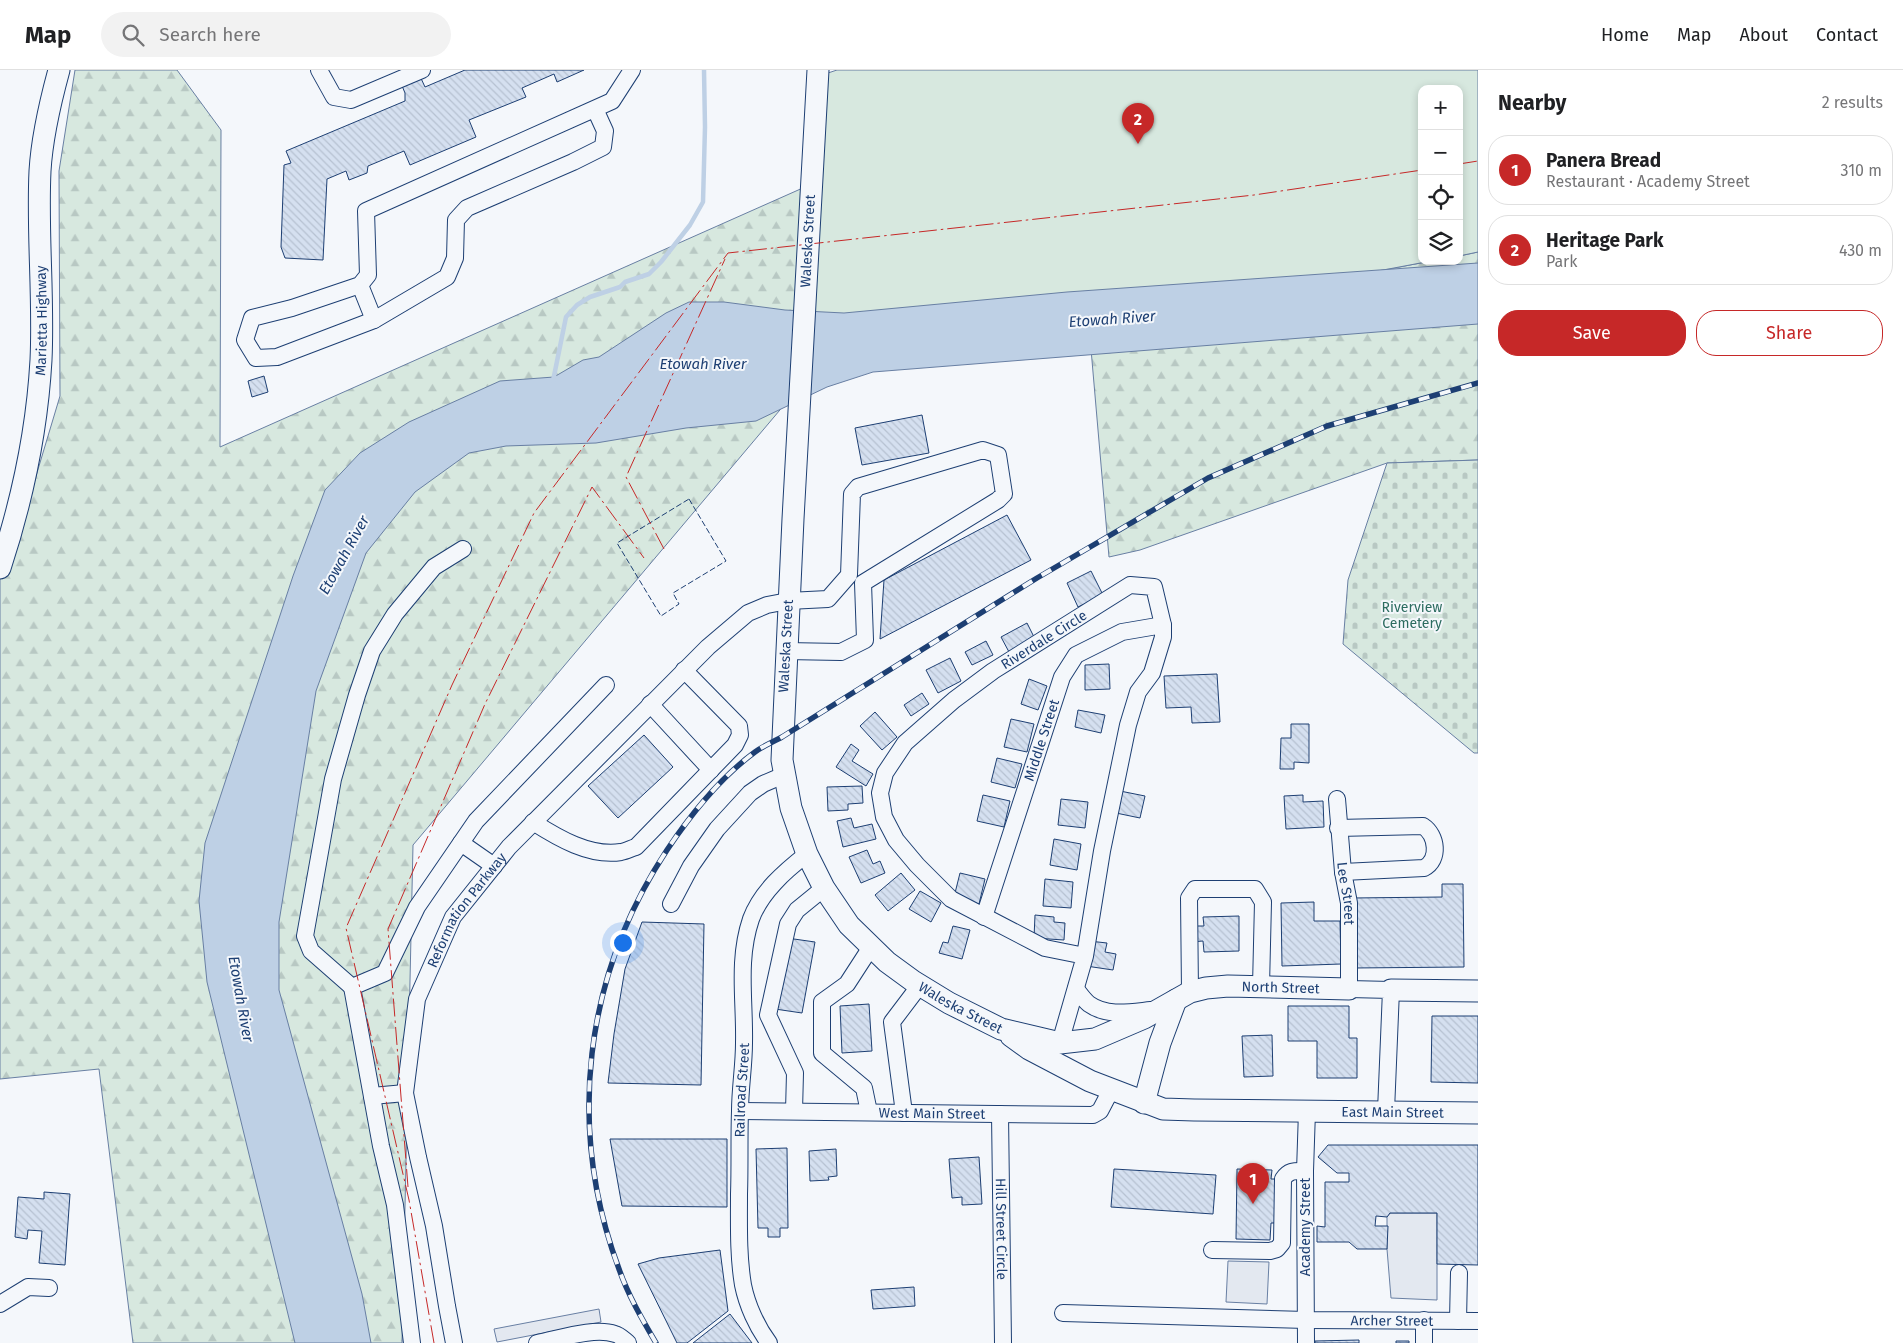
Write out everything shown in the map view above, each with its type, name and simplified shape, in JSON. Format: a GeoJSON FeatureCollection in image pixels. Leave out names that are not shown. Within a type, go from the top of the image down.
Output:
{"type":"FeatureCollection","features":[{"type":"Feature","properties":{"kind":"main road","name":"Marietta Highway"},"geometry":{"type":"LineString","coordinates":[[0,568],[18,511],[36,418],[42,320],[40,169],[46,121],[59,70]]}},
{"type":"Feature","properties":{"kind":"main road","name":"Waleska Street"},"geometry":{"type":"LineString","coordinates":[[818,70],[792,519],[782,737],[784,775],[791,808],[807,854],[824,888],[849,925],[887,962],[949,1003],[1001,1028],[1060,1043],[1095,1039]]}},
{"type":"Feature","properties":{"kind":"main road","name":"North Street"},"geometry":{"type":"LineString","coordinates":[[1095,1039],[1206,988],[1261,986],[1349,989]]}},
{"type":"Feature","properties":{"kind":"main road","name":"North Street"},"geometry":{"type":"LineString","coordinates":[[1391,990],[1478,991]]}},
{"type":"Feature","properties":{"kind":"main road"},"geometry":{"type":"LineString","coordinates":[[1144,1103],[1160,1043],[1176,1001]]}},
{"type":"Feature","properties":{"kind":"main road"},"geometry":{"type":"LineString","coordinates":[[1001,1028],[1029,1049],[1090,1081],[1163,1109],[1307,1111]]}},
{"type":"Feature","properties":{"kind":"main road","name":"East Main Street"},"geometry":{"type":"LineString","coordinates":[[1307,1111],[1478,1113]]}},
{"type":"Feature","properties":{"kind":"street"},"geometry":{"type":"LineString","coordinates":[[319,70],[334,97],[352,100],[422,70]]}},
{"type":"Feature","properties":{"kind":"street"},"geometry":{"type":"LineString","coordinates":[[595,109],[605,131],[603,147],[467,208],[456,220],[455,258],[448,277],[374,320],[277,358],[256,358],[245,340],[252,318],[292,308],[360,284],[368,276],[366,211],[612,101],[632,70]]}},
{"type":"Feature","properties":{"kind":"street"},"geometry":{"type":"LineString","coordinates":[[360,284],[374,320]]}},
{"type":"Feature","properties":{"kind":"street","name":"Reformation Parkway"},"geometry":{"type":"LineString","coordinates":[[454,1343],[434,1226],[405,1093],[417,999],[454,917],[509,847],[533,822],[684,670],[748,613],[767,605],[788,601],[828,599],[856,579],[998,500],[1004,494],[998,455],[983,450],[858,487],[852,494],[856,579]]}},
{"type":"Feature","properties":{"kind":"street"},"geometry":{"type":"LineString","coordinates":[[412,1343],[394,1205],[352,987],[311,951],[305,936],[333,779],[357,695],[372,652],[395,614],[434,566],[463,549]]}},
{"type":"Feature","properties":{"kind":"street"},"geometry":{"type":"LineString","coordinates":[[786,651],[841,652],[865,640],[856,579]]}},
{"type":"Feature","properties":{"kind":"street","name":"Riverdale Circle"},"geometry":{"type":"LineString","coordinates":[[1130,585],[1154,587],[1163,625],[1163,637],[1152,673],[1138,692],[1128,725],[1102,851],[1085,956],[1045,948],[951,899],[916,865],[896,840],[884,817],[880,793],[886,774],[905,743],[954,700],[993,672],[1130,585]]}},
{"type":"Feature","properties":{"kind":"street","name":"Middle Street"},"geometry":{"type":"LineString","coordinates":[[984,917],[1062,678],[1076,655],[1122,632],[1163,625]]}},
{"type":"Feature","properties":{"kind":"street"},"geometry":{"type":"LineString","coordinates":[[533,822],[563,841],[599,852],[621,852],[636,846],[711,770],[735,744],[740,735],[739,726],[684,670]]}},
{"type":"Feature","properties":{"kind":"street"},"geometry":{"type":"LineString","coordinates":[[352,987],[385,972],[417,907],[476,821],[606,685]]}},
{"type":"Feature","properties":{"kind":"street"},"geometry":{"type":"LineString","coordinates":[[650,704],[711,770]]}},
{"type":"Feature","properties":{"kind":"street"},"geometry":{"type":"LineString","coordinates":[[672,904],[690,866],[717,829],[750,793],[763,784],[784,775]]}},
{"type":"Feature","properties":{"kind":"street","name":"Lee Street"},"geometry":{"type":"LineString","coordinates":[[1338,799],[1338,828],[1343,872],[1349,902],[1349,989]]}},
{"type":"Feature","properties":{"kind":"street"},"geometry":{"type":"LineString","coordinates":[[1338,828],[1423,826],[1432,836],[1435,851],[1433,860],[1424,868],[1343,872]]}},
{"type":"Feature","properties":{"kind":"street"},"geometry":{"type":"LineString","coordinates":[[461,843],[494,866]]}},
{"type":"Feature","properties":{"kind":"street","name":"Railroad Street"},"geometry":{"type":"LineString","coordinates":[[769,1343],[749,1306],[741,1270],[740,1111],[744,1044],[742,963],[752,918],[767,892],[788,869],[807,854]]}},
{"type":"Feature","properties":{"kind":"street"},"geometry":{"type":"LineString","coordinates":[[794,1111],[795,1073],[768,1015],[788,924],[797,910],[824,888]]}},
{"type":"Feature","properties":{"kind":"street"},"geometry":{"type":"LineString","coordinates":[[1076,989],[1088,1004],[1104,1011],[1121,1013],[1176,1001],[1190,898],[1195,889],[1255,889],[1263,902],[1261,986]]}},
{"type":"Feature","properties":{"kind":"street"},"geometry":{"type":"LineString","coordinates":[[869,1112],[864,1088],[822,1053],[822,1002],[847,984],[871,947]]}},
{"type":"Feature","properties":{"kind":"street"},"geometry":{"type":"LineString","coordinates":[[1060,1043],[1085,956]]}},
{"type":"Feature","properties":{"kind":"street"},"geometry":{"type":"LineString","coordinates":[[904,1113],[892,1022],[920,985]]}},
{"type":"Feature","properties":{"kind":"street","name":"North Street"},"geometry":{"type":"LineString","coordinates":[[1349,989],[1391,990]]}},
{"type":"Feature","properties":{"kind":"street"},"geometry":{"type":"LineString","coordinates":[[1386,1111],[1391,990]]}},
{"type":"Feature","properties":{"kind":"street","name":"West Main Street"},"geometry":{"type":"LineString","coordinates":[[740,1111],[1093,1115],[1100,1112],[1111,1090]]}},
{"type":"Feature","properties":{"kind":"street"},"geometry":{"type":"LineString","coordinates":[[372,1096],[405,1093]]}},
{"type":"Feature","properties":{"kind":"street","name":"Academy Street"},"geometry":{"type":"LineString","coordinates":[[1306,1343],[1305,1171],[1307,1111]]}},
{"type":"Feature","properties":{"kind":"street","name":"Hill Street Circle"},"geometry":{"type":"LineString","coordinates":[[1000,1114],[1003,1343]]}},
{"type":"Feature","properties":{"kind":"street"},"geometry":{"type":"LineString","coordinates":[[1212,1250],[1270,1251],[1277,1249],[1282,1243],[1283,1179],[1291,1171],[1305,1171]]}},
{"type":"Feature","properties":{"kind":"street"},"geometry":{"type":"LineString","coordinates":[[1458,1273],[1458,1321]]}},
{"type":"Feature","properties":{"kind":"street"},"geometry":{"type":"LineString","coordinates":[[0,1304],[28,1288],[48,1288]]}},
{"type":"Feature","properties":{"kind":"street","name":"Archer Street"},"geometry":{"type":"LineString","coordinates":[[1064,1313],[1306,1320],[1478,1321]]}},
{"type":"Feature","properties":{"kind":"street"},"geometry":{"type":"LineString","coordinates":[[1424,1320],[1424,1343]]}},
{"type":"Feature","properties":{"kind":"street"},"geometry":{"type":"LineString","coordinates":[[537,1343],[585,1333],[602,1332],[617,1334],[628,1343]]}},
{"type":"Feature","properties":{"kind":"green space"},"geometry":{"type":"Polygon","coordinates":[[[75,70],[177,70],[221,130],[220,447],[814,183],[801,385],[413,845],[402,1343],[133,1343],[99,1069],[0,1079],[0,577],[15,546],[60,396],[59,171],[75,70]]]}},
{"type":"Feature","properties":{"kind":"green space"},"geometry":{"type":"Polygon","coordinates":[[[837,70],[1478,70],[1478,252],[1463,255],[1463,85],[1418,85],[1418,263],[832,374],[802,354],[822,75],[837,70]]]}},
{"type":"Feature","properties":{"kind":"green space"},"geometry":{"type":"Polygon","coordinates":[[[1478,252],[1478,460],[1387,463],[1140,550],[1109,557],[1089,326],[1418,263],[1418,265],[1463,265],[1463,255],[1478,252]]]}},
{"type":"Feature","properties":{"kind":"green space","name":"Riverview Cemetery"},"geometry":{"type":"Polygon","coordinates":[[[1478,460],[1478,753],[1474,753],[1343,644],[1348,580],[1387,463],[1478,460]]]}},
{"type":"Feature","properties":{"kind":"shaded area"},"geometry":{"type":"Polygon","coordinates":[[[1390,1213],[1437,1213],[1437,1300],[1391,1298],[1387,1249],[1387,1217],[1390,1213]]]}},
{"type":"Feature","properties":{"kind":"shaded area"},"geometry":{"type":"Polygon","coordinates":[[[1228,1261],[1269,1262],[1267,1304],[1226,1302],[1228,1261]]]}},
{"type":"Feature","properties":{"kind":"shaded area"},"geometry":{"type":"Polygon","coordinates":[[[599,1309],[601,1322],[497,1342],[494,1329],[599,1309]]]}},
{"type":"Feature","properties":{"kind":"water","name":"Etowah River"},"geometry":{"type":"Polygon","coordinates":[[[1478,263],[1478,324],[873,372],[827,387],[756,421],[686,428],[596,443],[506,446],[469,453],[415,492],[366,553],[316,691],[279,922],[279,990],[362,1294],[371,1343],[295,1343],[207,982],[199,901],[205,843],[293,576],[325,490],[360,453],[409,422],[500,381],[554,377],[583,360],[599,357],[666,313],[689,302],[724,302],[785,310],[844,313],[1067,292],[1478,263]]]}},
{"type":"Feature","properties":{"kind":"building"},"geometry":{"type":"Polygon","coordinates":[[[465,70],[584,70],[557,82],[554,74],[522,88],[526,97],[469,120],[476,137],[410,165],[404,151],[368,166],[367,173],[349,180],[346,171],[327,179],[323,260],[285,258],[281,247],[284,165],[291,163],[286,151],[405,101],[405,93],[400,81],[419,74],[425,87],[465,70]]]}},
{"type":"Feature","properties":{"kind":"building"},"geometry":{"type":"Polygon","coordinates":[[[264,376],[268,392],[252,397],[248,381],[264,376]]]}},
{"type":"Feature","properties":{"kind":"building"},"geometry":{"type":"Polygon","coordinates":[[[922,415],[929,453],[862,465],[855,428],[922,415]]]}},
{"type":"Feature","properties":{"kind":"building"},"geometry":{"type":"Polygon","coordinates":[[[1007,515],[1031,560],[880,639],[884,580],[1007,515]]]}},
{"type":"Feature","properties":{"kind":"building"},"geometry":{"type":"Polygon","coordinates":[[[1091,571],[1103,595],[1078,607],[1067,583],[1091,571]]]}},
{"type":"Feature","properties":{"kind":"building"},"geometry":{"type":"Polygon","coordinates":[[[1027,623],[1035,639],[1009,652],[1001,637],[1027,623]]]}},
{"type":"Feature","properties":{"kind":"building"},"geometry":{"type":"Polygon","coordinates":[[[986,641],[993,655],[972,665],[965,652],[986,641]]]}},
{"type":"Feature","properties":{"kind":"building"},"geometry":{"type":"Polygon","coordinates":[[[950,658],[961,681],[938,693],[926,670],[950,658]]]}},
{"type":"Feature","properties":{"kind":"building"},"geometry":{"type":"Polygon","coordinates":[[[1109,664],[1110,689],[1085,690],[1085,665],[1109,664]]]}},
{"type":"Feature","properties":{"kind":"building"},"geometry":{"type":"Polygon","coordinates":[[[1217,674],[1220,722],[1192,723],[1191,707],[1166,708],[1164,676],[1217,674]]]}},
{"type":"Feature","properties":{"kind":"building"},"geometry":{"type":"Polygon","coordinates":[[[1029,679],[1047,686],[1038,710],[1021,704],[1029,679]]]}},
{"type":"Feature","properties":{"kind":"building"},"geometry":{"type":"Polygon","coordinates":[[[922,693],[929,704],[911,716],[904,705],[922,693]]]}},
{"type":"Feature","properties":{"kind":"building"},"geometry":{"type":"Polygon","coordinates":[[[1078,710],[1105,715],[1101,733],[1075,727],[1078,710]]]}},
{"type":"Feature","properties":{"kind":"building"},"geometry":{"type":"Polygon","coordinates":[[[875,712],[897,737],[882,750],[860,726],[875,712]]]}},
{"type":"Feature","properties":{"kind":"building"},"geometry":{"type":"Polygon","coordinates":[[[1011,719],[1034,724],[1027,752],[1004,747],[1011,719]]]}},
{"type":"Feature","properties":{"kind":"building"},"geometry":{"type":"Polygon","coordinates":[[[1291,724],[1309,724],[1309,763],[1294,762],[1294,769],[1280,769],[1281,738],[1291,738],[1291,724]]]}},
{"type":"Feature","properties":{"kind":"building"},"geometry":{"type":"Polygon","coordinates":[[[644,735],[673,767],[618,818],[588,786],[644,735]]]}},
{"type":"Feature","properties":{"kind":"building"},"geometry":{"type":"Polygon","coordinates":[[[851,744],[859,750],[852,761],[873,774],[866,786],[836,767],[851,744]]]}},
{"type":"Feature","properties":{"kind":"building"},"geometry":{"type":"Polygon","coordinates":[[[997,758],[1022,764],[1015,788],[991,782],[997,758]]]}},
{"type":"Feature","properties":{"kind":"building"},"geometry":{"type":"Polygon","coordinates":[[[862,786],[863,803],[848,804],[848,810],[828,811],[827,787],[862,786]]]}},
{"type":"Feature","properties":{"kind":"building"},"geometry":{"type":"Polygon","coordinates":[[[1120,791],[1145,796],[1140,818],[1116,813],[1120,791]]]}},
{"type":"Feature","properties":{"kind":"building"},"geometry":{"type":"Polygon","coordinates":[[[983,795],[1010,801],[1004,827],[977,821],[983,795]]]}},
{"type":"Feature","properties":{"kind":"building"},"geometry":{"type":"Polygon","coordinates":[[[1303,795],[1303,802],[1323,801],[1324,827],[1286,829],[1284,796],[1303,795]]]}},
{"type":"Feature","properties":{"kind":"building"},"geometry":{"type":"Polygon","coordinates":[[[1061,799],[1088,802],[1085,828],[1058,825],[1061,799]]]}},
{"type":"Feature","properties":{"kind":"building"},"geometry":{"type":"Polygon","coordinates":[[[851,818],[854,828],[872,824],[876,839],[843,847],[837,821],[851,818]]]}},
{"type":"Feature","properties":{"kind":"building"},"geometry":{"type":"Polygon","coordinates":[[[1054,839],[1081,844],[1077,870],[1050,865],[1054,839]]]}},
{"type":"Feature","properties":{"kind":"building"},"geometry":{"type":"Polygon","coordinates":[[[867,850],[873,864],[880,861],[885,873],[861,883],[849,857],[867,850]]]}},
{"type":"Feature","properties":{"kind":"building"},"geometry":{"type":"Polygon","coordinates":[[[901,873],[915,890],[888,911],[875,895],[901,873]]]}},
{"type":"Feature","properties":{"kind":"building"},"geometry":{"type":"Polygon","coordinates":[[[960,873],[985,879],[979,904],[954,897],[960,873]]]}},
{"type":"Feature","properties":{"kind":"building"},"geometry":{"type":"Polygon","coordinates":[[[1045,879],[1073,882],[1071,908],[1043,906],[1045,879]]]}},
{"type":"Feature","properties":{"kind":"building"},"geometry":{"type":"Polygon","coordinates":[[[1442,884],[1463,884],[1464,967],[1353,968],[1352,898],[1442,897],[1442,884]]]}},
{"type":"Feature","properties":{"kind":"building"},"geometry":{"type":"Polygon","coordinates":[[[920,891],[941,903],[931,922],[909,909],[920,891]]]}},
{"type":"Feature","properties":{"kind":"building"},"geometry":{"type":"Polygon","coordinates":[[[1314,902],[1314,921],[1340,921],[1341,964],[1282,966],[1281,903],[1314,902]]]}},
{"type":"Feature","properties":{"kind":"building"},"geometry":{"type":"Polygon","coordinates":[[[1035,915],[1054,917],[1054,922],[1065,923],[1064,940],[1034,938],[1035,915]]]}},
{"type":"Feature","properties":{"kind":"building"},"geometry":{"type":"Polygon","coordinates":[[[1239,916],[1239,951],[1204,952],[1203,941],[1190,942],[1190,926],[1204,926],[1203,917],[1239,916]]]}},
{"type":"Feature","properties":{"kind":"building"},"geometry":{"type":"Polygon","coordinates":[[[642,922],[704,924],[701,1085],[608,1083],[625,969],[642,922]]]}},
{"type":"Feature","properties":{"kind":"building"},"geometry":{"type":"Polygon","coordinates":[[[953,926],[970,930],[962,959],[939,953],[943,942],[948,943],[953,926]]]}},
{"type":"Feature","properties":{"kind":"building"},"geometry":{"type":"Polygon","coordinates":[[[787,938],[815,942],[802,1013],[775,1009],[787,938]]]}},
{"type":"Feature","properties":{"kind":"building"},"geometry":{"type":"Polygon","coordinates":[[[1089,941],[1107,943],[1105,952],[1116,954],[1113,970],[1086,966],[1089,941]]]}},
{"type":"Feature","properties":{"kind":"building"},"geometry":{"type":"Polygon","coordinates":[[[869,1004],[872,1051],[842,1053],[840,1006],[869,1004]]]}},
{"type":"Feature","properties":{"kind":"building"},"geometry":{"type":"Polygon","coordinates":[[[1288,1006],[1349,1006],[1349,1038],[1357,1038],[1357,1078],[1317,1078],[1317,1041],[1288,1041],[1288,1006]]]}},
{"type":"Feature","properties":{"kind":"building"},"geometry":{"type":"Polygon","coordinates":[[[1432,1016],[1478,1016],[1478,1083],[1431,1082],[1432,1016]]]}},
{"type":"Feature","properties":{"kind":"building"},"geometry":{"type":"Polygon","coordinates":[[[1272,1035],[1273,1076],[1244,1077],[1242,1036],[1272,1035]]]}},
{"type":"Feature","properties":{"kind":"building"},"geometry":{"type":"Polygon","coordinates":[[[610,1139],[727,1139],[727,1207],[622,1206],[610,1139]]]}},
{"type":"Feature","properties":{"kind":"building"},"geometry":{"type":"Polygon","coordinates":[[[1328,1145],[1478,1145],[1478,1265],[1437,1264],[1437,1213],[1390,1213],[1387,1217],[1376,1216],[1375,1226],[1388,1226],[1387,1249],[1357,1249],[1349,1242],[1317,1242],[1317,1226],[1325,1227],[1325,1182],[1349,1182],[1349,1173],[1337,1173],[1318,1157],[1328,1145]]]}},
{"type":"Feature","properties":{"kind":"building"},"geometry":{"type":"Polygon","coordinates":[[[787,1148],[788,1228],[780,1228],[780,1237],[768,1237],[768,1228],[758,1228],[756,1149],[787,1148]]]}},
{"type":"Feature","properties":{"kind":"building"},"geometry":{"type":"Polygon","coordinates":[[[836,1149],[837,1176],[828,1177],[829,1180],[810,1181],[809,1151],[836,1149]]]}},
{"type":"Feature","properties":{"kind":"building"},"geometry":{"type":"Polygon","coordinates":[[[979,1157],[982,1204],[962,1205],[962,1197],[952,1198],[949,1159],[979,1157]]]}},
{"type":"Feature","properties":{"kind":"building"},"geometry":{"type":"Polygon","coordinates":[[[1114,1169],[1216,1175],[1213,1214],[1111,1207],[1114,1169]]]}},
{"type":"Feature","properties":{"kind":"building"},"geometry":{"type":"Polygon","coordinates":[[[1237,1169],[1272,1170],[1271,1179],[1276,1179],[1276,1223],[1271,1223],[1270,1240],[1236,1239],[1237,1169]]]}},
{"type":"Feature","properties":{"kind":"building"},"geometry":{"type":"Polygon","coordinates":[[[44,1192],[70,1194],[65,1265],[39,1263],[42,1231],[28,1230],[27,1239],[15,1237],[18,1197],[44,1199],[44,1192]]]}},
{"type":"Feature","properties":{"kind":"building"},"geometry":{"type":"Polygon","coordinates":[[[720,1250],[728,1311],[687,1343],[677,1343],[638,1264],[659,1258],[720,1250]]]}},
{"type":"Feature","properties":{"kind":"building"},"geometry":{"type":"Polygon","coordinates":[[[914,1287],[915,1306],[873,1309],[871,1290],[914,1287]]]}},
{"type":"Feature","properties":{"kind":"building"},"geometry":{"type":"Polygon","coordinates":[[[730,1314],[752,1343],[693,1343],[730,1314]]]}},
{"type":"Feature","properties":{"kind":"building"},"geometry":{"type":"Polygon","coordinates":[[[1359,1340],[1359,1343],[1315,1343],[1315,1341],[1359,1340]]]}},
{"type":"Feature","properties":{"kind":"building"},"geometry":{"type":"Polygon","coordinates":[[[1396,1341],[1409,1341],[1409,1343],[1396,1343],[1396,1341]]]}},
{"type":"Feature","properties":{"kind":"waterway"},"geometry":{"type":"LineString","coordinates":[[553,381],[566,317],[577,305],[590,297],[620,287],[625,282],[649,274],[661,262],[690,225],[703,202],[704,70]]}},
{"type":"Feature","properties":{"kind":"railway"},"geometry":{"type":"LineString","coordinates":[[656,1343],[623,1279],[602,1215],[592,1161],[589,1107],[592,1054],[601,1001],[617,949],[639,898],[667,850],[707,797],[730,773],[758,750],[782,737],[1037,578],[1208,478],[1327,426],[1478,383]]}},
{"type":"Feature","properties":{"kind":"fence"},"geometry":{"type":"LineString","coordinates":[[689,499],[726,561],[673,593],[679,604],[661,616],[617,543],[689,499]]}},
{"type":"Feature","properties":{"kind":"power"},"geometry":{"type":"LineString","coordinates":[[1463,163],[1478,161]]}},
{"type":"Feature","properties":{"kind":"power"},"geometry":{"type":"LineString","coordinates":[[434,1343],[409,1200],[346,928],[452,685],[534,513],[728,253],[1254,195],[1418,171]]}},
{"type":"Feature","properties":{"kind":"power"},"geometry":{"type":"LineString","coordinates":[[664,549],[626,477],[725,259]]}},
{"type":"Feature","properties":{"kind":"power"},"geometry":{"type":"LineString","coordinates":[[408,1187],[388,929],[485,704],[592,487],[644,558]]}},
{"type":"Feature","properties":{"kind":"place","name":"Heritage Park"},"geometry":{"type":"Point","coordinates":[1138,144]}},
{"type":"Feature","properties":{"kind":"place","name":"Panera Bread"},"geometry":{"type":"Point","coordinates":[1253,1204]}}]}
